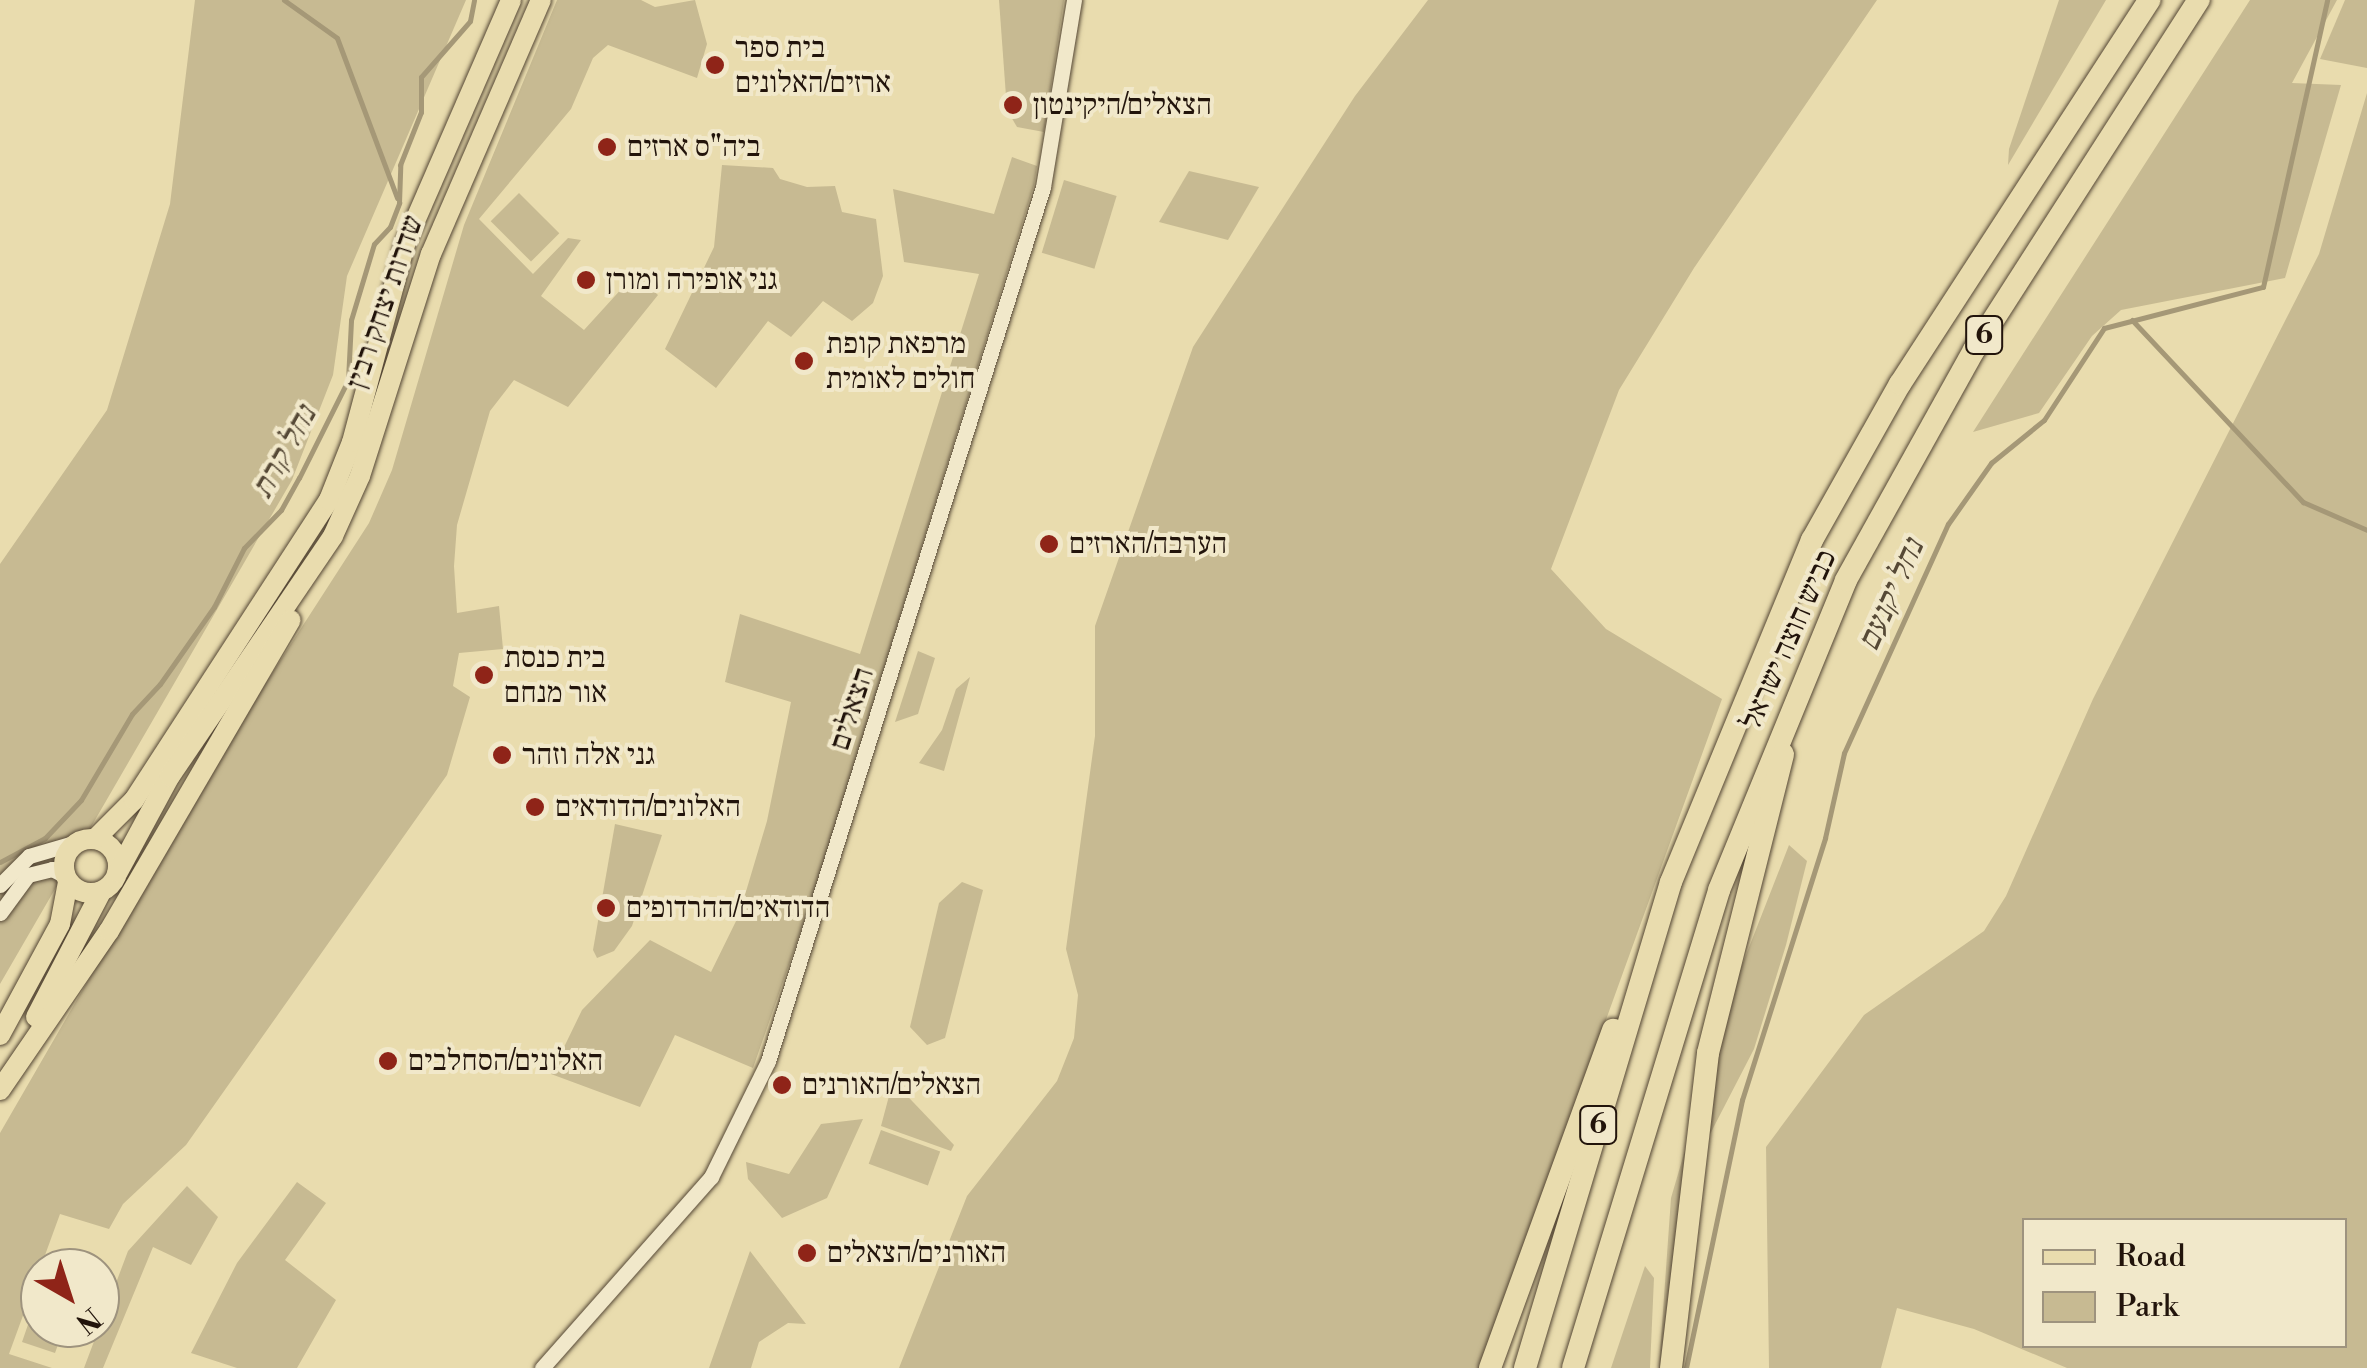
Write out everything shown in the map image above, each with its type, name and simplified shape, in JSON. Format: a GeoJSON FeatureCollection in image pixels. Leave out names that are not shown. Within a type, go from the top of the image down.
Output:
{"type":"FeatureCollection","features":[{"type":"Feature","properties":{"kind":"highway","name":"כביש חוצה ישראל"},"geometry":{"type":"LineString","coordinates":[[1525,1368],[1670,882],[1812,540],[1858,454],[2149,0]]}},
{"type":"Feature","properties":{"kind":"highway","name":"כביש חוצה ישראל"},"geometry":{"type":"LineString","coordinates":[[1573,1368],[1719,890],[1846,580],[1974,350],[2200,0]]}},
{"type":"Feature","properties":{"kind":"highway"},"geometry":{"type":"LineString","coordinates":[[1672,1368],[1708,1053],[1799,688]]}},
{"type":"Feature","properties":{"kind":"highway"},"geometry":{"type":"LineString","coordinates":[[1490,1368],[1670,882]]}},
{"type":"Feature","properties":{"kind":"main road","name":"שדרות יצחק רבין"},"geometry":{"type":"LineString","coordinates":[[86,840],[134,800],[329,500],[352,442],[405,244],[511,0]]}},
{"type":"Feature","properties":{"kind":"main road","name":"שדרות יצחק רבין"},"geometry":{"type":"LineString","coordinates":[[118,872],[186,752],[333,536],[360,476],[431,254],[541,0]]}},
{"type":"Feature","properties":{"kind":"main road"},"geometry":{"type":"LineString","coordinates":[[0,1087],[108,931],[281,638],[333,536]]}},
{"type":"Feature","properties":{"kind":"main road"},"geometry":{"type":"LineString","coordinates":[[0,1036],[60,924],[67,879],[66,855],[86,840],[116,854],[118,872],[100,892],[0,1087]]}},
{"type":"Feature","properties":{"kind":"main road"},"geometry":{"type":"LineString","coordinates":[[67,879],[83,892],[100,892]]}},
{"type":"Feature","properties":{"kind":"street","name":"הצאלים"},"geometry":{"type":"LineString","coordinates":[[542,1368],[711,1177],[768,1062],[1043,187],[1074,0]]}},
{"type":"Feature","properties":{"kind":"street"},"geometry":{"type":"LineString","coordinates":[[0,884],[29,856],[86,840]]}},
{"type":"Feature","properties":{"kind":"street"},"geometry":{"type":"LineString","coordinates":[[0,913],[28,875],[52,869],[67,879]]}},
{"type":"Feature","properties":{"kind":"green space"},"geometry":{"type":"Polygon","coordinates":[[[195,0],[466,0],[347,276],[333,375],[292,480],[0,984],[0,564],[107,410],[170,204],[195,0]]]}},
{"type":"Feature","properties":{"kind":"green space"},"geometry":{"type":"Polygon","coordinates":[[[557,0],[641,0],[655,7],[695,0],[707,44],[697,78],[608,45],[593,58],[571,109],[479,219],[533,274],[568,238],[581,240],[541,296],[584,330],[635,274],[658,295],[568,407],[514,380],[490,411],[457,525],[454,566],[457,613],[499,606],[503,649],[459,653],[453,686],[470,697],[447,775],[186,1145],[123,1204],[109,1229],[60,1214],[48,1248],[20,1248],[20,1324],[9,1354],[52,1368],[0,1368],[0,1133],[209,771],[369,523],[392,470],[464,225],[557,0]]]}},
{"type":"Feature","properties":{"kind":"green space"},"geometry":{"type":"Polygon","coordinates":[[[999,0],[1064,0],[1044,132],[1017,127],[1007,110],[999,0]]]}},
{"type":"Feature","properties":{"kind":"green space"},"geometry":{"type":"Polygon","coordinates":[[[1428,0],[1877,0],[1694,268],[1619,390],[1551,569],[1606,629],[1722,699],[1480,1368],[899,1368],[967,1196],[1057,1081],[1074,1038],[1078,995],[1066,949],[1095,736],[1095,626],[1193,347],[1355,96],[1428,0]]]}},
{"type":"Feature","properties":{"kind":"green space"},"geometry":{"type":"Polygon","coordinates":[[[2059,0],[2106,0],[2008,165],[2009,149],[2059,0]]]}},
{"type":"Feature","properties":{"kind":"green space"},"geometry":{"type":"Polygon","coordinates":[[[2250,0],[2337,0],[2292,83],[2341,85],[2285,278],[2121,310],[2092,336],[2039,413],[1973,432],[2250,0]]]}},
{"type":"Feature","properties":{"kind":"green space"},"geometry":{"type":"Polygon","coordinates":[[[2345,0],[2367,0],[2367,68],[2320,59],[2345,0]]]}},
{"type":"Feature","properties":{"kind":"green space"},"geometry":{"type":"Polygon","coordinates":[[[2367,93],[2367,1368],[2067,1368],[1974,1329],[1897,1308],[1881,1368],[1769,1368],[1766,1147],[1864,1015],[1984,931],[2006,896],[2093,699],[2319,254],[2367,93]]]}},
{"type":"Feature","properties":{"kind":"green space"},"geometry":{"type":"Polygon","coordinates":[[[1012,157],[1037,166],[1034,185],[814,893],[753,1068],[675,1035],[640,1107],[551,1074],[582,1010],[650,940],[711,972],[739,915],[767,821],[791,702],[725,682],[740,614],[860,654],[979,274],[904,262],[893,189],[994,214],[1012,157]]]}},
{"type":"Feature","properties":{"kind":"green space"},"geometry":{"type":"Polygon","coordinates":[[[722,165],[773,168],[780,179],[807,187],[835,186],[842,212],[876,219],[883,276],[873,303],[852,321],[823,301],[791,337],[768,321],[716,388],[665,349],[714,247],[722,165]]]}},
{"type":"Feature","properties":{"kind":"green space"},"geometry":{"type":"Polygon","coordinates":[[[1189,171],[1259,187],[1228,240],[1159,222],[1189,171]]]}},
{"type":"Feature","properties":{"kind":"green space"},"geometry":{"type":"Polygon","coordinates":[[[1064,180],[1117,196],[1094,269],[1042,253],[1064,180]]]}},
{"type":"Feature","properties":{"kind":"green space"},"geometry":{"type":"Polygon","coordinates":[[[519,193],[559,233],[531,262],[491,221],[519,193]]]}},
{"type":"Feature","properties":{"kind":"green space"},"geometry":{"type":"Polygon","coordinates":[[[918,651],[935,658],[918,714],[895,722],[918,651]]]}},
{"type":"Feature","properties":{"kind":"green space"},"geometry":{"type":"Polygon","coordinates":[[[970,677],[944,771],[919,763],[942,730],[956,689],[970,677]]]}},
{"type":"Feature","properties":{"kind":"green space"},"geometry":{"type":"Polygon","coordinates":[[[615,824],[662,835],[632,926],[614,951],[597,958],[593,950],[615,824]]]}},
{"type":"Feature","properties":{"kind":"green space"},"geometry":{"type":"Polygon","coordinates":[[[1789,845],[1807,861],[1786,945],[1754,1049],[1707,1140],[1690,1190],[1683,1368],[1659,1368],[1671,1198],[1730,996],[1789,845]]]}},
{"type":"Feature","properties":{"kind":"green space"},"geometry":{"type":"Polygon","coordinates":[[[962,882],[983,890],[945,1038],[927,1045],[910,1027],[939,903],[962,882]]]}},
{"type":"Feature","properties":{"kind":"green space"},"geometry":{"type":"Polygon","coordinates":[[[893,1081],[954,1145],[951,1151],[881,1126],[893,1081]]]}},
{"type":"Feature","properties":{"kind":"green space"},"geometry":{"type":"Polygon","coordinates":[[[863,1119],[827,1198],[782,1218],[748,1179],[746,1162],[789,1174],[821,1124],[863,1119]]]}},
{"type":"Feature","properties":{"kind":"green space"},"geometry":{"type":"Polygon","coordinates":[[[881,1130],[940,1152],[928,1185],[869,1164],[881,1130]]]}},
{"type":"Feature","properties":{"kind":"green space"},"geometry":{"type":"Polygon","coordinates":[[[297,1182],[326,1203],[285,1260],[336,1300],[297,1368],[237,1368],[191,1353],[237,1263],[297,1182]]]}},
{"type":"Feature","properties":{"kind":"green space"},"geometry":{"type":"Polygon","coordinates":[[[187,1186],[218,1217],[191,1265],[153,1247],[120,1327],[120,1272],[128,1251],[187,1186]]]}},
{"type":"Feature","properties":{"kind":"green space"},"geometry":{"type":"Polygon","coordinates":[[[750,1251],[806,1324],[788,1323],[759,1342],[751,1368],[709,1368],[750,1251]]]}},
{"type":"Feature","properties":{"kind":"green space"},"geometry":{"type":"Polygon","coordinates":[[[1645,1266],[1654,1278],[1650,1368],[1611,1368],[1645,1266]]]}},
{"type":"Feature","properties":{"kind":"green space"},"geometry":{"type":"Polygon","coordinates":[[[92,1348],[111,1348],[103,1368],[84,1368],[92,1348]]]}},
{"type":"Feature","properties":{"kind":"waterway"},"geometry":{"type":"LineString","coordinates":[[284,0],[337,38],[397,198]]}},
{"type":"Feature","properties":{"kind":"waterway","name":"נחל קרת"},"geometry":{"type":"LineString","coordinates":[[0,862],[45,838],[81,800],[132,714],[160,684],[214,607],[244,548],[281,510],[299,478],[348,380],[351,320],[374,244],[390,227],[399,203],[400,165],[421,112],[421,77],[470,21],[474,0]]}},
{"type":"Feature","properties":{"kind":"waterway","name":"נחל יקנעם"},"geometry":{"type":"LineString","coordinates":[[1686,1368],[1742,1100],[1825,838],[1844,753],[1948,524],[1991,463],[2044,420],[2104,328],[2263,287],[2327,0]]}},
{"type":"Feature","properties":{"kind":"waterway"},"geometry":{"type":"LineString","coordinates":[[2132,320],[2303,502],[2367,530]]}},
{"type":"Feature","properties":{"kind":"place","name":"בית ספר ארזים/האלונים"},"geometry":{"type":"Point","coordinates":[715,65]}},
{"type":"Feature","properties":{"kind":"place","name":"הצאלים/היקינטון"},"geometry":{"type":"Point","coordinates":[1013,105]}},
{"type":"Feature","properties":{"kind":"place","name":"ביה\"ס ארזים"},"geometry":{"type":"Point","coordinates":[607,147]}},
{"type":"Feature","properties":{"kind":"place","name":"גני אופירה ומורן"},"geometry":{"type":"Point","coordinates":[586,280]}},
{"type":"Feature","properties":{"kind":"place","name":"מרפאת קופת חולים לאומית"},"geometry":{"type":"Point","coordinates":[804,361]}},
{"type":"Feature","properties":{"kind":"place","name":"הערבה/הארזים"},"geometry":{"type":"Point","coordinates":[1049,544]}},
{"type":"Feature","properties":{"kind":"place","name":"בית כנסת אור מנחם"},"geometry":{"type":"Point","coordinates":[484,675]}},
{"type":"Feature","properties":{"kind":"place","name":"גני אלה וזהר"},"geometry":{"type":"Point","coordinates":[502,755]}},
{"type":"Feature","properties":{"kind":"place","name":"האלונים/הדודאים"},"geometry":{"type":"Point","coordinates":[535,807]}},
{"type":"Feature","properties":{"kind":"place","name":"הדודאים/ההרדופים"},"geometry":{"type":"Point","coordinates":[606,908]}},
{"type":"Feature","properties":{"kind":"place","name":"האלונים/הסחלבים"},"geometry":{"type":"Point","coordinates":[388,1061]}},
{"type":"Feature","properties":{"kind":"place","name":"הצאלים/האורנים"},"geometry":{"type":"Point","coordinates":[782,1085]}},
{"type":"Feature","properties":{"kind":"place","name":"האורנים/הצאלים"},"geometry":{"type":"Point","coordinates":[807,1253]}}]}
